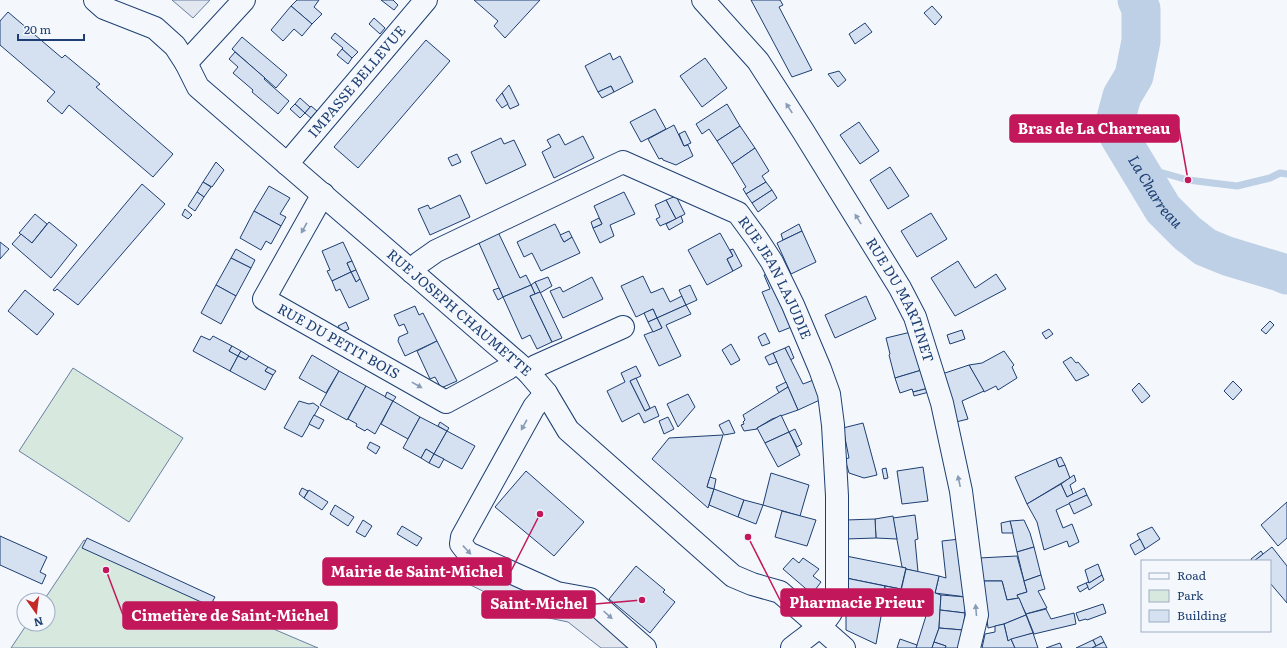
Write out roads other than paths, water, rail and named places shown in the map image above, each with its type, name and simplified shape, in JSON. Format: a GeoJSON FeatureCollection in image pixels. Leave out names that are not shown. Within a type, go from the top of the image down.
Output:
{"type":"FeatureCollection","features":[{"type":"Feature","properties":{"kind":"street","name":"RUE JOSEPH CHAUMETTE"},"geometry":{"type":"LineString","coordinates":[[95,0],[104,8],[155,28],[175,46],[198,87],[522,367],[546,393],[568,430],[734,576],[752,584],[780,592],[844,648]]}},
{"type":"Feature","properties":{"kind":"street"},"geometry":{"type":"LineString","coordinates":[[186,64],[244,0]]}},
{"type":"Feature","properties":{"kind":"street","name":"IMPASSE BELLEVUE"},"geometry":{"type":"LineString","coordinates":[[287,164],[426,0]]}},
{"type":"Feature","properties":{"kind":"street","name":"RUE DU MARTINET"},"geometry":{"type":"LineString","coordinates":[[703,0],[758,62],[803,131],[900,288],[915,317],[942,403],[961,491],[977,615],[969,648]]}},
{"type":"Feature","properties":{"kind":"street","name":"RUE JEAN LAJUDIE"},"geometry":{"type":"LineString","coordinates":[[412,272],[419,263],[436,251],[623,162],[738,214],[772,262],[793,305],[829,394],[833,425],[837,496],[836,603],[820,627],[792,648]]}},
{"type":"Feature","properties":{"kind":"street","name":"RUE DU PETIT BOIS"},"geometry":{"type":"LineString","coordinates":[[323,194],[264,299],[446,402],[507,369],[522,367]]}},
{"type":"Feature","properties":{"kind":"street"},"geometry":{"type":"LineString","coordinates":[[522,367],[536,366],[623,327]]}},
{"type":"Feature","properties":{"kind":"street"},"geometry":{"type":"LineString","coordinates":[[546,393],[534,407],[462,537],[461,544],[468,553],[557,593],[590,599],[645,648]]}},
{"type":"Feature","properties":{"kind":"waterway","name":"La Charreau"},"geometry":{"type":"LineString","coordinates":[[1137,0],[1141,9],[1141,41],[1134,76],[1122,96],[1115,122],[1119,136],[1163,209],[1187,233],[1205,247],[1227,256],[1287,275]]}},
{"type":"Feature","properties":{"kind":"waterway"},"geometry":{"type":"LineString","coordinates":[[1138,166],[1188,180],[1237,186],[1270,178],[1280,173],[1287,174]]}},
{"type":"Feature","properties":{"kind":"place","name":"Bras de La Charreau"},"geometry":{"type":"Point","coordinates":[1188,180]}},
{"type":"Feature","properties":{"kind":"place","name":"Mairie de Saint-Michel"},"geometry":{"type":"Point","coordinates":[540,514]}},
{"type":"Feature","properties":{"kind":"place","name":"Pharmacie Prieur"},"geometry":{"type":"Point","coordinates":[748,537]}},
{"type":"Feature","properties":{"kind":"place","name":"Cimetière de Saint-Michel"},"geometry":{"type":"Point","coordinates":[106,570]}},
{"type":"Feature","properties":{"kind":"place","name":"Saint-Michel"},"geometry":{"type":"Point","coordinates":[642,600]}}]}
